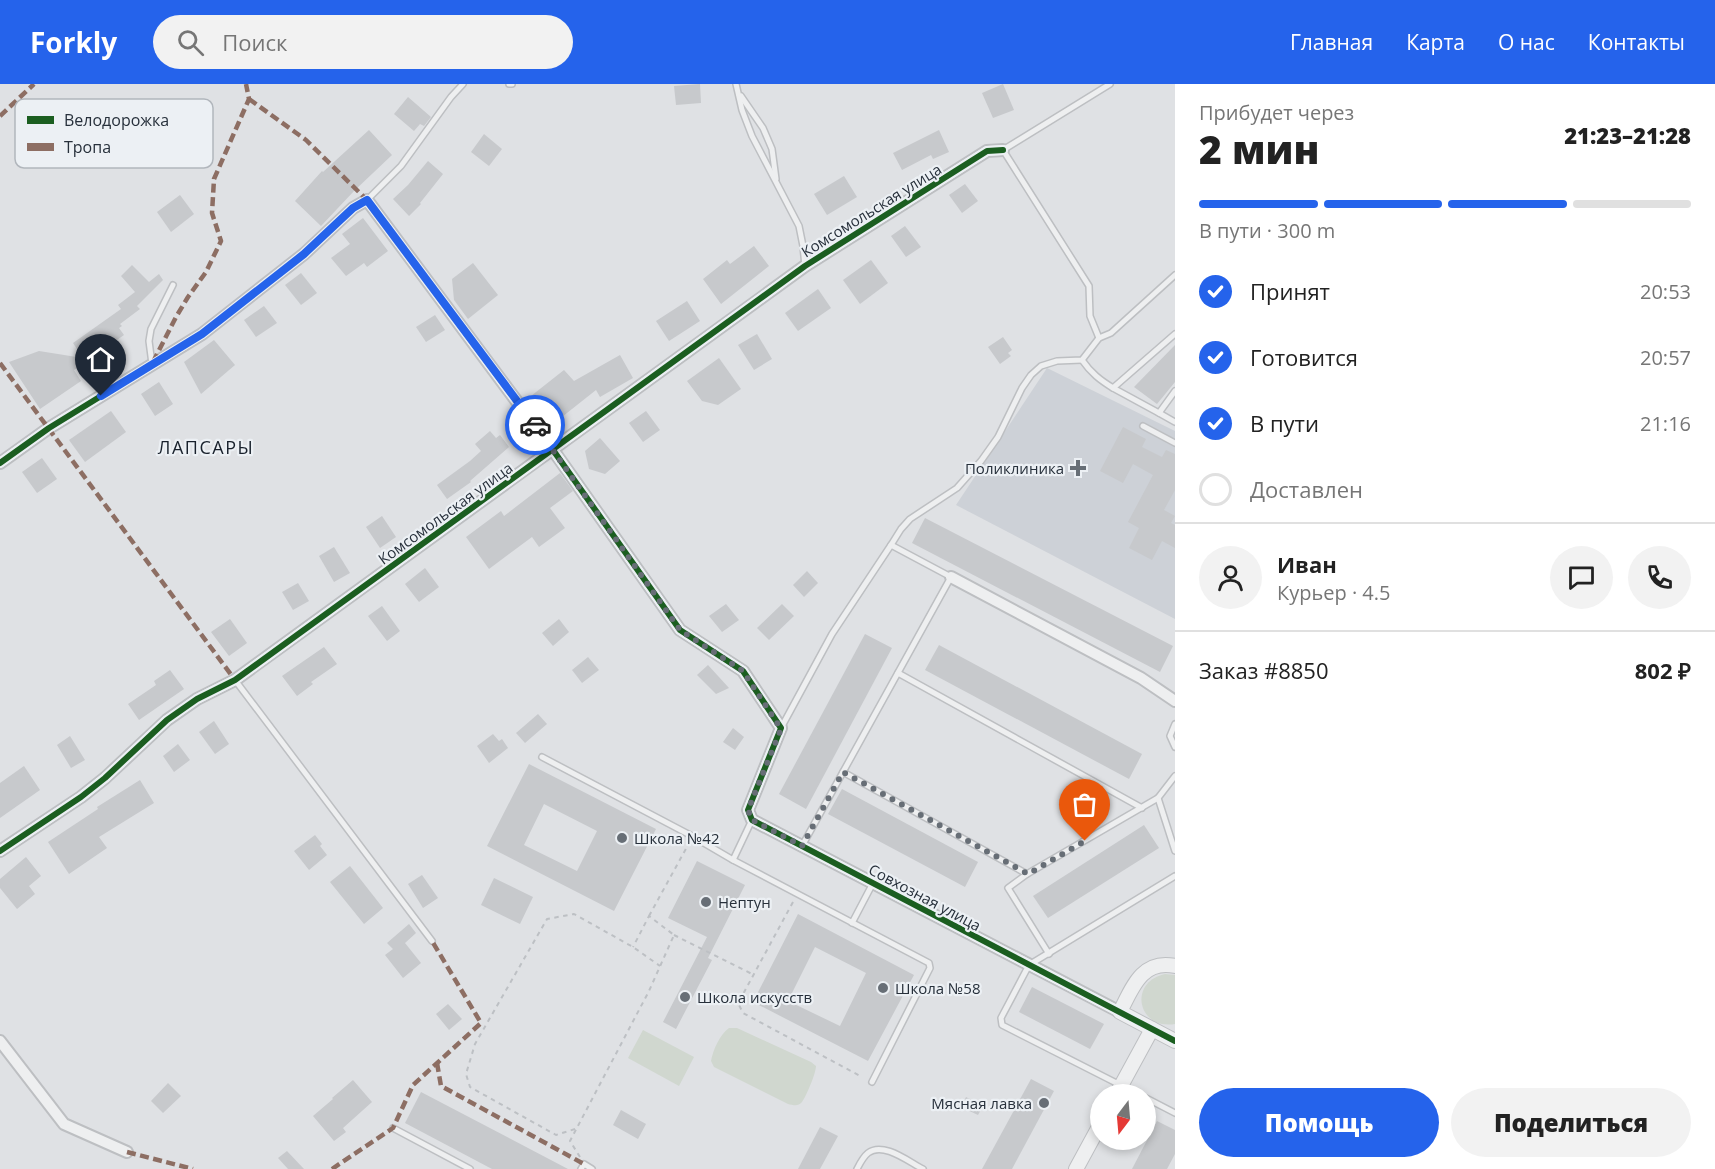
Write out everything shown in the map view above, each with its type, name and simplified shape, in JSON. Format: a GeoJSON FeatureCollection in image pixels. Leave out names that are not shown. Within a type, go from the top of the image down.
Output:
{"type":"FeatureCollection","features":[{"type":"Feature","properties":{"kind":"street","name":"Комсомольская улица"},"geometry":{"type":"LineString","coordinates":[[0,851],[81,797],[105,778],[167,720],[197,699],[235,680],[805,266],[987,151],[1003,150]]}},
{"type":"Feature","properties":{"kind":"street"},"geometry":{"type":"LineString","coordinates":[[0,463],[49,428],[202,334],[304,254],[353,208],[367,200],[553,450],[680,630],[743,671],[781,729],[748,810],[752,820]]}},
{"type":"Feature","properties":{"kind":"street"},"geometry":{"type":"LineString","coordinates":[[951,577],[1141,678],[1175,701]]}},
{"type":"Feature","properties":{"kind":"street","name":"Совхозная улица"},"geometry":{"type":"LineString","coordinates":[[752,820],[1175,1041]]}},
{"type":"Feature","properties":{"kind":"street"},"geometry":{"type":"LineString","coordinates":[[1120,1012],[1138,978],[1146,971],[1159,965],[1175,966]]}},
{"type":"Feature","properties":{"kind":"street"},"geometry":{"type":"LineString","coordinates":[[1122,1084],[1152,1029]]}},
{"type":"Feature","properties":{"kind":"street"},"geometry":{"type":"LineString","coordinates":[[0,1041],[64,1124],[127,1152]]}},
{"type":"Feature","properties":{"kind":"street"},"geometry":{"type":"LineString","coordinates":[[1076,1169],[1090,1143]]}},
{"type":"Feature","properties":{"kind":"lane"},"geometry":{"type":"LineString","coordinates":[[367,200],[401,165],[463,84]]}},
{"type":"Feature","properties":{"kind":"lane"},"geometry":{"type":"LineString","coordinates":[[736,84],[742,110],[752,136],[799,226],[805,266]]}},
{"type":"Feature","properties":{"kind":"lane"},"geometry":{"type":"LineString","coordinates":[[1099,338],[1090,316],[1089,286],[1003,150],[1110,84]]}},
{"type":"Feature","properties":{"kind":"lane"},"geometry":{"type":"LineString","coordinates":[[738,92],[764,128],[772,149],[777,184]]}},
{"type":"Feature","properties":{"kind":"lane"},"geometry":{"type":"LineString","coordinates":[[1082,360],[1099,338],[1111,333],[1175,275]]}},
{"type":"Feature","properties":{"kind":"lane"},"geometry":{"type":"LineString","coordinates":[[152,364],[149,341],[151,329],[172,285]]}},
{"type":"Feature","properties":{"kind":"lane"},"geometry":{"type":"LineString","coordinates":[[1113,388],[1175,334]]}},
{"type":"Feature","properties":{"kind":"lane"},"geometry":{"type":"LineString","coordinates":[[1082,360],[1098,380],[1175,422]]}},
{"type":"Feature","properties":{"kind":"lane"},"geometry":{"type":"LineString","coordinates":[[781,729],[832,634],[901,529],[910,519],[957,488],[981,461],[998,437],[1022,388],[1031,375],[1041,366],[1057,361],[1082,360]]}},
{"type":"Feature","properties":{"kind":"lane"},"geometry":{"type":"LineString","coordinates":[[1159,413],[1175,391]]}},
{"type":"Feature","properties":{"kind":"lane"},"geometry":{"type":"LineString","coordinates":[[1143,426],[1175,442]]}},
{"type":"Feature","properties":{"kind":"lane"},"geometry":{"type":"LineString","coordinates":[[802,846],[951,577],[891,545]]}},
{"type":"Feature","properties":{"kind":"lane"},"geometry":{"type":"LineString","coordinates":[[898,673],[1142,808]]}},
{"type":"Feature","properties":{"kind":"lane"},"geometry":{"type":"LineString","coordinates":[[235,680],[432,941]]}},
{"type":"Feature","properties":{"kind":"lane"},"geometry":{"type":"LineString","coordinates":[[1175,724],[1170,736],[1175,747]]}},
{"type":"Feature","properties":{"kind":"lane"},"geometry":{"type":"LineString","coordinates":[[542,757],[929,963],[930,968],[872,1082]]}},
{"type":"Feature","properties":{"kind":"lane"},"geometry":{"type":"LineString","coordinates":[[843,772],[1028,874]]}},
{"type":"Feature","properties":{"kind":"lane"},"geometry":{"type":"LineString","coordinates":[[1048,954],[1008,888],[1158,798],[1175,776]]}},
{"type":"Feature","properties":{"kind":"lane"},"geometry":{"type":"LineString","coordinates":[[1158,798],[1175,851]]}},
{"type":"Feature","properties":{"kind":"lane"},"geometry":{"type":"LineString","coordinates":[[733,860],[752,820]]}},
{"type":"Feature","properties":{"kind":"lane"},"geometry":{"type":"LineString","coordinates":[[1108,1084],[1002,1024],[1001,1018],[1029,965],[1175,876]]}},
{"type":"Feature","properties":{"kind":"lane"},"geometry":{"type":"LineString","coordinates":[[852,923],[873,883]]}},
{"type":"Feature","properties":{"kind":"lane"},"geometry":{"type":"LineString","coordinates":[[1156,1103],[1175,1113]]}},
{"type":"Feature","properties":{"kind":"lane"},"geometry":{"type":"LineString","coordinates":[[393,1128],[470,1169]]}},
{"type":"Feature","properties":{"kind":"lane"},"geometry":{"type":"LineString","coordinates":[[857,1169],[870,1151],[879,1149],[888,1151],[922,1169]]}},
{"type":"Feature","properties":{"kind":"lane"},"geometry":{"type":"LineString","coordinates":[[583,1167],[592,1169]]}},
{"type":"Feature","properties":{"kind":"path"},"geometry":{"type":"LineString","coordinates":[[633,946],[692,836]]}},
{"type":"Feature","properties":{"kind":"path"},"geometry":{"type":"LineString","coordinates":[[798,894],[739,1005],[743,1013],[872,1082]]}},
{"type":"Feature","properties":{"kind":"path"},"geometry":{"type":"LineString","coordinates":[[575,1130],[556,1135],[470,1087],[466,1074],[475,1044],[547,919],[574,914],[633,946],[660,966]]}},
{"type":"Feature","properties":{"kind":"path"},"geometry":{"type":"LineString","coordinates":[[649,916],[674,935],[753,975]]}},
{"type":"Feature","properties":{"kind":"path"},"geometry":{"type":"LineString","coordinates":[[583,1167],[570,1141],[649,991],[674,935]]}},
{"type":"Feature","properties":{"kind":"shaded area","name":"Поликлиника"},"geometry":{"type":"Polygon","coordinates":[[[1047,368],[1175,431],[1175,619],[956,505],[1047,368]]]}},
{"type":"Feature","properties":{"kind":"shaded area"},"geometry":{"type":"Polygon","coordinates":[[[1165,974],[1175,975],[1175,1024],[1162,1024],[1152,1020],[1145,1013],[1142,1004],[1142,995],[1146,986],[1153,979],[1165,974]]]}},
{"type":"Feature","properties":{"kind":"shaded area"},"geometry":{"type":"Polygon","coordinates":[[[729,1028],[737,1028],[816,1066],[810,1085],[800,1104],[788,1104],[714,1067],[711,1061],[715,1047],[729,1028]]]}},
{"type":"Feature","properties":{"kind":"shaded area"},"geometry":{"type":"Polygon","coordinates":[[[643,1030],[694,1057],[679,1086],[628,1058],[643,1030]]]}},
{"type":"Feature","properties":{"kind":"building"},"geometry":{"type":"Polygon","coordinates":[[[700,84],[701,103],[676,105],[674,86],[700,84]]]}},
{"type":"Feature","properties":{"kind":"building"},"geometry":{"type":"Polygon","coordinates":[[[1003,84],[1014,110],[993,118],[982,93],[1003,84]]]}},
{"type":"Feature","properties":{"kind":"building"},"geometry":{"type":"Polygon","coordinates":[[[408,97],[431,117],[424,126],[420,124],[414,131],[394,114],[408,97]]]}},
{"type":"Feature","properties":{"kind":"building"},"geometry":{"type":"Polygon","coordinates":[[[369,130],[392,155],[321,226],[295,201],[322,171],[369,130]]]}},
{"type":"Feature","properties":{"kind":"building"},"geometry":{"type":"Polygon","coordinates":[[[939,130],[949,152],[933,159],[931,155],[902,170],[893,153],[939,130]]]}},
{"type":"Feature","properties":{"kind":"building"},"geometry":{"type":"Polygon","coordinates":[[[484,134],[502,149],[489,166],[471,152],[484,134]]]}},
{"type":"Feature","properties":{"kind":"building"},"geometry":{"type":"Polygon","coordinates":[[[428,161],[443,174],[409,216],[393,199],[428,161]]]}},
{"type":"Feature","properties":{"kind":"building"},"geometry":{"type":"Polygon","coordinates":[[[844,176],[857,197],[827,215],[814,194],[844,176]]]}},
{"type":"Feature","properties":{"kind":"building"},"geometry":{"type":"Polygon","coordinates":[[[965,184],[978,201],[962,213],[949,195],[965,184]]]}},
{"type":"Feature","properties":{"kind":"building"},"geometry":{"type":"Polygon","coordinates":[[[180,195],[194,214],[171,232],[157,212],[180,195]]]}},
{"type":"Feature","properties":{"kind":"building"},"geometry":{"type":"Polygon","coordinates":[[[363,218],[388,251],[367,267],[364,263],[346,276],[331,258],[350,244],[342,234],[363,218]]]}},
{"type":"Feature","properties":{"kind":"building"},"geometry":{"type":"Polygon","coordinates":[[[905,226],[921,247],[906,257],[891,236],[905,226]]]}},
{"type":"Feature","properties":{"kind":"building"},"geometry":{"type":"Polygon","coordinates":[[[754,246],[769,266],[721,304],[703,279],[727,260],[730,264],[754,246]]]}},
{"type":"Feature","properties":{"kind":"building"},"geometry":{"type":"Polygon","coordinates":[[[871,260],[888,283],[860,304],[843,280],[871,260]]]}},
{"type":"Feature","properties":{"kind":"building"},"geometry":{"type":"Polygon","coordinates":[[[473,263],[498,295],[468,319],[454,300],[452,279],[473,263]]]}},
{"type":"Feature","properties":{"kind":"building"},"geometry":{"type":"Polygon","coordinates":[[[132,265],[149,282],[159,274],[163,280],[137,306],[140,309],[120,324],[122,326],[119,328],[124,335],[74,370],[81,381],[40,409],[9,362],[39,351],[83,358],[73,343],[121,309],[118,305],[135,292],[121,276],[132,265]]]}},
{"type":"Feature","properties":{"kind":"building"},"geometry":{"type":"Polygon","coordinates":[[[301,273],[317,293],[301,305],[285,285],[301,273]]]}},
{"type":"Feature","properties":{"kind":"building"},"geometry":{"type":"Polygon","coordinates":[[[818,289],[831,308],[798,331],[785,313],[818,289]]]}},
{"type":"Feature","properties":{"kind":"building"},"geometry":{"type":"Polygon","coordinates":[[[687,301],[700,321],[669,341],[656,321],[687,301]]]}},
{"type":"Feature","properties":{"kind":"building"},"geometry":{"type":"Polygon","coordinates":[[[264,306],[277,323],[256,337],[244,320],[264,306]]]}},
{"type":"Feature","properties":{"kind":"building"},"geometry":{"type":"Polygon","coordinates":[[[435,315],[445,330],[426,342],[416,327],[435,315]]]}},
{"type":"Feature","properties":{"kind":"building"},"geometry":{"type":"Polygon","coordinates":[[[757,334],[772,359],[754,370],[738,345],[757,334]]]}},
{"type":"Feature","properties":{"kind":"building"},"geometry":{"type":"Polygon","coordinates":[[[1003,337],[1012,350],[1008,353],[1011,356],[1000,364],[988,347],[1003,337]]]}},
{"type":"Feature","properties":{"kind":"building"},"geometry":{"type":"Polygon","coordinates":[[[214,340],[235,365],[201,394],[184,362],[214,340]]]}},
{"type":"Feature","properties":{"kind":"building"},"geometry":{"type":"Polygon","coordinates":[[[1175,345],[1175,382],[1157,404],[1134,387],[1175,345]]]}},
{"type":"Feature","properties":{"kind":"building"},"geometry":{"type":"Polygon","coordinates":[[[620,355],[633,378],[600,397],[596,390],[548,428],[532,407],[531,396],[564,370],[574,381],[620,355]]]}},
{"type":"Feature","properties":{"kind":"building"},"geometry":{"type":"Polygon","coordinates":[[[719,358],[741,389],[718,405],[702,401],[687,381],[719,358]]]}},
{"type":"Feature","properties":{"kind":"building"},"geometry":{"type":"Polygon","coordinates":[[[159,382],[173,404],[155,416],[141,394],[159,382]]]}},
{"type":"Feature","properties":{"kind":"building"},"geometry":{"type":"Polygon","coordinates":[[[111,411],[126,432],[85,462],[69,440],[111,411]]]}},
{"type":"Feature","properties":{"kind":"building"},"geometry":{"type":"Polygon","coordinates":[[[646,411],[660,430],[643,442],[629,423],[646,411]]]}},
{"type":"Feature","properties":{"kind":"building"},"geometry":{"type":"Polygon","coordinates":[[[1123,427],[1146,439],[1142,447],[1162,457],[1166,450],[1175,454],[1175,490],[1164,510],[1175,516],[1171,523],[1175,525],[1175,548],[1162,541],[1152,560],[1129,548],[1139,528],[1128,522],[1153,475],[1133,464],[1123,483],[1100,471],[1123,427]]]}},
{"type":"Feature","properties":{"kind":"building"},"geometry":{"type":"Polygon","coordinates":[[[490,431],[496,438],[500,435],[509,447],[471,482],[447,499],[437,485],[481,451],[475,444],[490,431]]]}},
{"type":"Feature","properties":{"kind":"building"},"geometry":{"type":"Polygon","coordinates":[[[600,438],[620,461],[605,474],[589,469],[585,451],[600,438]]]}},
{"type":"Feature","properties":{"kind":"building"},"geometry":{"type":"Polygon","coordinates":[[[42,458],[57,479],[37,493],[22,472],[42,458]]]}},
{"type":"Feature","properties":{"kind":"building"},"geometry":{"type":"Polygon","coordinates":[[[560,473],[573,491],[550,508],[565,528],[539,547],[532,537],[489,569],[466,537],[501,511],[504,516],[560,473]]]}},
{"type":"Feature","properties":{"kind":"building"},"geometry":{"type":"Polygon","coordinates":[[[382,516],[396,537],[380,548],[366,527],[382,516]]]}},
{"type":"Feature","properties":{"kind":"building"},"geometry":{"type":"Polygon","coordinates":[[[925,518],[1173,646],[1160,672],[912,543],[925,518]]]}},
{"type":"Feature","properties":{"kind":"building"},"geometry":{"type":"Polygon","coordinates":[[[334,547],[350,573],[334,582],[319,556],[334,547]]]}},
{"type":"Feature","properties":{"kind":"building"},"geometry":{"type":"Polygon","coordinates":[[[425,568],[439,587],[419,602],[405,584],[425,568]]]}},
{"type":"Feature","properties":{"kind":"building"},"geometry":{"type":"Polygon","coordinates":[[[807,571],[818,583],[804,597],[793,585],[807,571]]]}},
{"type":"Feature","properties":{"kind":"building"},"geometry":{"type":"Polygon","coordinates":[[[298,583],[309,601],[293,610],[282,592],[298,583]]]}},
{"type":"Feature","properties":{"kind":"building"},"geometry":{"type":"Polygon","coordinates":[[[726,604],[739,620],[722,632],[709,616],[726,604]]]}},
{"type":"Feature","properties":{"kind":"building"},"geometry":{"type":"Polygon","coordinates":[[[782,604],[794,616],[769,640],[757,628],[782,604]]]}},
{"type":"Feature","properties":{"kind":"building"},"geometry":{"type":"Polygon","coordinates":[[[382,606],[400,631],[387,641],[368,616],[382,606]]]}},
{"type":"Feature","properties":{"kind":"building"},"geometry":{"type":"Polygon","coordinates":[[[230,619],[247,643],[229,656],[211,632],[230,619]]]}},
{"type":"Feature","properties":{"kind":"building"},"geometry":{"type":"Polygon","coordinates":[[[559,619],[569,632],[553,646],[542,633],[559,619]]]}},
{"type":"Feature","properties":{"kind":"building"},"geometry":{"type":"Polygon","coordinates":[[[865,634],[892,648],[806,809],[779,794],[865,634]]]}},
{"type":"Feature","properties":{"kind":"building"},"geometry":{"type":"Polygon","coordinates":[[[939,645],[1142,754],[1129,779],[925,670],[939,645]]]}},
{"type":"Feature","properties":{"kind":"building"},"geometry":{"type":"Polygon","coordinates":[[[324,647],[337,664],[311,682],[313,684],[297,696],[282,676],[324,647]]]}},
{"type":"Feature","properties":{"kind":"building"},"geometry":{"type":"Polygon","coordinates":[[[588,657],[599,670],[582,683],[572,670],[588,657]]]}},
{"type":"Feature","properties":{"kind":"building"},"geometry":{"type":"Polygon","coordinates":[[[708,665],[729,688],[716,694],[697,675],[708,665]]]}},
{"type":"Feature","properties":{"kind":"building"},"geometry":{"type":"Polygon","coordinates":[[[170,670],[184,689],[139,720],[128,704],[156,685],[154,681],[170,670]]]}},
{"type":"Feature","properties":{"kind":"building"},"geometry":{"type":"Polygon","coordinates":[[[538,714],[547,724],[525,743],[516,733],[538,714]]]}},
{"type":"Feature","properties":{"kind":"building"},"geometry":{"type":"Polygon","coordinates":[[[214,721],[229,744],[215,754],[199,732],[214,721]]]}},
{"type":"Feature","properties":{"kind":"building"},"geometry":{"type":"Polygon","coordinates":[[[733,728],[744,737],[735,750],[723,742],[733,728]]]}},
{"type":"Feature","properties":{"kind":"building"},"geometry":{"type":"Polygon","coordinates":[[[493,734],[499,741],[502,739],[508,748],[489,763],[477,746],[493,734]]]}},
{"type":"Feature","properties":{"kind":"building"},"geometry":{"type":"Polygon","coordinates":[[[70,736],[85,760],[71,768],[57,745],[70,736]]]}},
{"type":"Feature","properties":{"kind":"building"},"geometry":{"type":"Polygon","coordinates":[[[178,744],[190,760],[174,772],[163,756],[178,744]]]}},
{"type":"Feature","properties":{"kind":"building","name":"Школа №42"},"geometry":{"type":"Polygon","coordinates":[[[529,764],[656,829],[614,911],[487,846],[529,764]],[[544,804],[524,845],[577,871],[597,831],[544,804]]]}},
{"type":"Feature","properties":{"kind":"building"},"geometry":{"type":"Polygon","coordinates":[[[24,766],[40,790],[0,818],[0,783],[24,766]]]}},
{"type":"Feature","properties":{"kind":"building"},"geometry":{"type":"Polygon","coordinates":[[[140,780],[154,803],[99,837],[107,848],[69,874],[48,842],[140,780]]]}},
{"type":"Feature","properties":{"kind":"building"},"geometry":{"type":"Polygon","coordinates":[[[842,789],[978,862],[965,887],[828,814],[842,789]]]}},
{"type":"Feature","properties":{"kind":"building"},"geometry":{"type":"Polygon","coordinates":[[[1144,825],[1159,848],[1048,918],[1033,896],[1144,825]]]}},
{"type":"Feature","properties":{"kind":"building"},"geometry":{"type":"Polygon","coordinates":[[[315,835],[327,855],[309,870],[294,851],[315,835]]]}},
{"type":"Feature","properties":{"kind":"building"},"geometry":{"type":"Polygon","coordinates":[[[26,857],[41,876],[29,886],[35,894],[17,909],[0,888],[0,879],[26,857]]]}},
{"type":"Feature","properties":{"kind":"building","name":"Нептун"},"geometry":{"type":"Polygon","coordinates":[[[697,861],[745,885],[708,958],[712,960],[676,1029],[663,1022],[707,937],[668,918],[697,861]]]}},
{"type":"Feature","properties":{"kind":"building"},"geometry":{"type":"Polygon","coordinates":[[[350,866],[383,908],[364,924],[330,882],[350,866]]]}},
{"type":"Feature","properties":{"kind":"building"},"geometry":{"type":"Polygon","coordinates":[[[422,875],[438,898],[423,908],[408,884],[422,875]]]}},
{"type":"Feature","properties":{"kind":"building"},"geometry":{"type":"Polygon","coordinates":[[[494,878],[533,897],[520,924],[481,905],[494,878]]]}},
{"type":"Feature","properties":{"kind":"building","name":"Школа №58"},"geometry":{"type":"Polygon","coordinates":[[[798,914],[914,975],[868,1061],[753,1002],[798,914]],[[815,947],[788,1001],[840,1026],[866,973],[815,947]]]}},
{"type":"Feature","properties":{"kind":"building"},"geometry":{"type":"Polygon","coordinates":[[[409,924],[416,933],[405,943],[421,963],[403,978],[385,955],[393,949],[387,943],[409,924]]]}},
{"type":"Feature","properties":{"kind":"building"},"geometry":{"type":"Polygon","coordinates":[[[1032,987],[1104,1024],[1090,1049],[1019,1012],[1032,987]]]}},
{"type":"Feature","properties":{"kind":"building"},"geometry":{"type":"Polygon","coordinates":[[[448,1004],[462,1019],[449,1030],[436,1014],[448,1004]]]}},
{"type":"Feature","properties":{"kind":"building"},"geometry":{"type":"Polygon","coordinates":[[[1031,1079],[1054,1091],[1012,1169],[982,1169],[1031,1079]]]}},
{"type":"Feature","properties":{"kind":"building"},"geometry":{"type":"Polygon","coordinates":[[[353,1080],[372,1102],[343,1128],[346,1132],[334,1141],[313,1116],[353,1080]]]}},
{"type":"Feature","properties":{"kind":"building"},"geometry":{"type":"Polygon","coordinates":[[[168,1083],[181,1096],[163,1113],[151,1101],[168,1083]]]}},
{"type":"Feature","properties":{"kind":"building"},"geometry":{"type":"Polygon","coordinates":[[[421,1092],[568,1169],[492,1169],[405,1123],[421,1092]]]}},
{"type":"Feature","properties":{"kind":"building"},"geometry":{"type":"Polygon","coordinates":[[[966,1097],[983,1106],[978,1115],[961,1107],[966,1097]]]}},
{"type":"Feature","properties":{"kind":"building"},"geometry":{"type":"Polygon","coordinates":[[[621,1110],[646,1124],[638,1139],[613,1125],[621,1110]]]}},
{"type":"Feature","properties":{"kind":"building"},"geometry":{"type":"Polygon","coordinates":[[[1157,1121],[1175,1130],[1175,1154],[1167,1169],[1132,1169],[1142,1150],[1156,1150],[1157,1121]]]}},
{"type":"Feature","properties":{"kind":"building"},"geometry":{"type":"Polygon","coordinates":[[[820,1127],[838,1136],[820,1169],[798,1169],[820,1127]]]}},
{"type":"Feature","properties":{"kind":"building"},"geometry":{"type":"Polygon","coordinates":[[[287,1151],[304,1169],[288,1169],[278,1158],[287,1151]]]}},
{"type":"Feature","properties":{"kind":"marked path"},"geometry":{"type":"LineString","coordinates":[[18,99],[34,84]]}},
{"type":"Feature","properties":{"kind":"marked path"},"geometry":{"type":"LineString","coordinates":[[153,362],[176,317],[206,272],[221,241],[212,213],[214,179],[249,99],[246,84]]}},
{"type":"Feature","properties":{"kind":"marked path"},"geometry":{"type":"LineString","coordinates":[[249,99],[306,140],[367,200]]}},
{"type":"Feature","properties":{"kind":"marked path"},"geometry":{"type":"LineString","coordinates":[[0,116],[15,102]]}},
{"type":"Feature","properties":{"kind":"marked path"},"geometry":{"type":"LineString","coordinates":[[0,363],[235,680]]}},
{"type":"Feature","properties":{"kind":"marked path"},"geometry":{"type":"LineString","coordinates":[[332,1169],[393,1128],[413,1085],[481,1023],[432,941]]}},
{"type":"Feature","properties":{"kind":"marked path"},"geometry":{"type":"LineString","coordinates":[[437,1063],[441,1086],[584,1164]]}},
{"type":"Feature","properties":{"kind":"marked path"},"geometry":{"type":"LineString","coordinates":[[127,1152],[193,1169]]}},
{"type":"Feature","properties":{"kind":"cycle path"},"geometry":{"type":"LineString","coordinates":[[0,851],[81,797],[105,778],[167,720],[197,699],[235,680],[805,266],[987,151],[1003,150]]}},
{"type":"Feature","properties":{"kind":"cycle path"},"geometry":{"type":"LineString","coordinates":[[0,463],[49,428],[202,334],[304,254],[353,208],[367,200],[553,450],[680,630],[743,671],[781,728],[748,810],[752,820],[1175,1041]]}},
{"type":"Feature","properties":{"kind":"way so far"},"geometry":{"type":"LineString","coordinates":[[535,425],[680,630],[743,671],[781,729],[748,810],[752,820],[802,846],[843,772],[1028,874],[1085,841]]}},
{"type":"Feature","properties":{"kind":"place","name":"Поликлиника"},"geometry":{"type":"Point","coordinates":[1078,468]}},
{"type":"Feature","properties":{"kind":"place","name":"Школа №42"},"geometry":{"type":"Point","coordinates":[622,838]}},
{"type":"Feature","properties":{"kind":"place","name":"Нептун"},"geometry":{"type":"Point","coordinates":[706,902]}},
{"type":"Feature","properties":{"kind":"place","name":"Школа №58"},"geometry":{"type":"Point","coordinates":[883,988]}},
{"type":"Feature","properties":{"kind":"place","name":"Школа искусств"},"geometry":{"type":"Point","coordinates":[685,997]}},
{"type":"Feature","properties":{"kind":"place","name":"Мясная лавка"},"geometry":{"type":"Point","coordinates":[1044,1103]}},
{"type":"Feature","properties":{"kind":"district","name":"ЛАПСАРЫ"},"geometry":{"type":"Point","coordinates":[206,447]}},
{"type":"Feature","properties":{"kind":"route"},"geometry":{"type":"LineString","coordinates":[[101,396],[202,334],[304,254],[353,208],[367,200],[535,425]]}}]}
